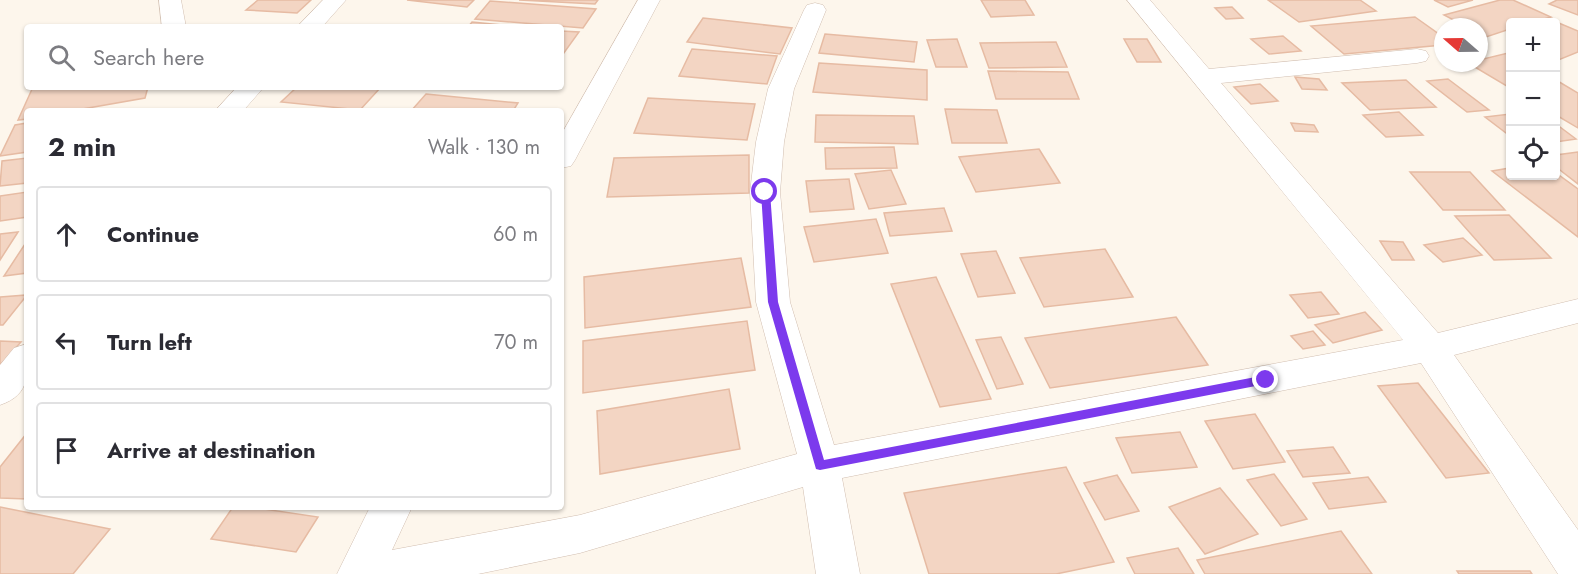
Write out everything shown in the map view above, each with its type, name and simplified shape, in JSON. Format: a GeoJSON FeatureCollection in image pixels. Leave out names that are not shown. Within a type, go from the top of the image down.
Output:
{"type":"FeatureCollection","features":[{"type":"Feature","properties":{"kind":"street"},"geometry":{"type":"LineString","coordinates":[[170,0],[174,24]]}},
{"type":"Feature","properties":{"kind":"street"},"geometry":{"type":"LineString","coordinates":[[312,24],[335,0]]}},
{"type":"Feature","properties":{"kind":"street"},"geometry":{"type":"LineString","coordinates":[[564,155],[649,0]]}},
{"type":"Feature","properties":{"kind":"street"},"geometry":{"type":"LineString","coordinates":[[1138,0],[1430,348],[1578,566]]}},
{"type":"Feature","properties":{"kind":"street"},"geometry":{"type":"LineString","coordinates":[[815,10],[780,89],[770,142],[765,192],[773,302],[820,465],[838,574]]}},
{"type":"Feature","properties":{"kind":"street"},"geometry":{"type":"LineString","coordinates":[[1201,77],[1416,56]]}},
{"type":"Feature","properties":{"kind":"street"},"geometry":{"type":"LineString","coordinates":[[231,108],[248,90]]}},
{"type":"Feature","properties":{"kind":"street"},"geometry":{"type":"LineString","coordinates":[[376,574],[580,534],[820,465],[1430,348],[1578,311]]}},
{"type":"Feature","properties":{"kind":"street"},"geometry":{"type":"LineString","coordinates":[[0,390],[24,362]]}},
{"type":"Feature","properties":{"kind":"street"},"geometry":{"type":"LineString","coordinates":[[359,574],[391,510]]}},
{"type":"Feature","properties":{"kind":"building"},"geometry":{"type":"Polygon","coordinates":[[[258,0],[311,0],[297,13],[246,10],[258,0]]]}},
{"type":"Feature","properties":{"kind":"building"},"geometry":{"type":"Polygon","coordinates":[[[407,0],[474,0],[467,7],[407,0]]]}},
{"type":"Feature","properties":{"kind":"building"},"geometry":{"type":"Polygon","coordinates":[[[519,0],[598,0],[595,4],[519,0]]]}},
{"type":"Feature","properties":{"kind":"building"},"geometry":{"type":"Polygon","coordinates":[[[981,0],[1025,0],[1034,15],[991,17],[981,0]]]}},
{"type":"Feature","properties":{"kind":"building"},"geometry":{"type":"Polygon","coordinates":[[[1268,0],[1360,0],[1376,11],[1299,22],[1268,0]]]}},
{"type":"Feature","properties":{"kind":"building"},"geometry":{"type":"Polygon","coordinates":[[[1434,0],[1473,0],[1448,7],[1434,0]]]}},
{"type":"Feature","properties":{"kind":"building"},"geometry":{"type":"Polygon","coordinates":[[[1500,0],[1513,0],[1551,17],[1506,18],[1506,30],[1488,36],[1488,18],[1450,18],[1444,15],[1500,0]]]}},
{"type":"Feature","properties":{"kind":"building"},"geometry":{"type":"Polygon","coordinates":[[[1557,0],[1578,0],[1578,15],[1549,4],[1557,0]]]}},
{"type":"Feature","properties":{"kind":"building"},"geometry":{"type":"Polygon","coordinates":[[[490,1],[596,9],[583,28],[564,26],[564,24],[475,19],[490,1]]]}},
{"type":"Feature","properties":{"kind":"building"},"geometry":{"type":"Polygon","coordinates":[[[1232,7],[1243,18],[1226,19],[1215,8],[1232,7]]]}},
{"type":"Feature","properties":{"kind":"building"},"geometry":{"type":"Polygon","coordinates":[[[1415,17],[1434,31],[1434,46],[1344,54],[1311,26],[1415,17]]]}},
{"type":"Feature","properties":{"kind":"building"},"geometry":{"type":"Polygon","coordinates":[[[703,18],[792,28],[780,54],[687,42],[703,18]]]}},
{"type":"Feature","properties":{"kind":"building"},"geometry":{"type":"Polygon","coordinates":[[[1560,24],[1578,31],[1578,52],[1560,59],[1560,24]]]}},
{"type":"Feature","properties":{"kind":"building"},"geometry":{"type":"Polygon","coordinates":[[[564,31],[579,32],[564,53],[564,31]]]}},
{"type":"Feature","properties":{"kind":"building"},"geometry":{"type":"Polygon","coordinates":[[[825,34],[917,42],[914,62],[819,53],[825,34]]]}},
{"type":"Feature","properties":{"kind":"building"},"geometry":{"type":"Polygon","coordinates":[[[1283,36],[1301,51],[1269,54],[1251,39],[1283,36]]]}},
{"type":"Feature","properties":{"kind":"building"},"geometry":{"type":"Polygon","coordinates":[[[957,39],[967,67],[936,67],[927,40],[957,39]]]}},
{"type":"Feature","properties":{"kind":"building"},"geometry":{"type":"Polygon","coordinates":[[[1124,39],[1147,39],[1161,62],[1137,62],[1124,39]]]}},
{"type":"Feature","properties":{"kind":"building"},"geometry":{"type":"Polygon","coordinates":[[[1056,42],[1067,67],[989,68],[980,43],[1056,42]]]}},
{"type":"Feature","properties":{"kind":"building"},"geometry":{"type":"Polygon","coordinates":[[[692,49],[777,56],[767,84],[679,76],[692,49]]]}},
{"type":"Feature","properties":{"kind":"building"},"geometry":{"type":"Polygon","coordinates":[[[1506,53],[1506,86],[1483,72],[1488,72],[1488,58],[1506,53]]]}},
{"type":"Feature","properties":{"kind":"building"},"geometry":{"type":"Polygon","coordinates":[[[819,63],[927,70],[927,100],[813,92],[819,63]]]}},
{"type":"Feature","properties":{"kind":"building"},"geometry":{"type":"Polygon","coordinates":[[[988,71],[1068,72],[1079,99],[996,99],[988,71]]]}},
{"type":"Feature","properties":{"kind":"building"},"geometry":{"type":"Polygon","coordinates":[[[1295,77],[1319,79],[1327,90],[1302,89],[1295,77]]]}},
{"type":"Feature","properties":{"kind":"building"},"geometry":{"type":"Polygon","coordinates":[[[1448,79],[1489,110],[1467,112],[1427,81],[1448,79]]]}},
{"type":"Feature","properties":{"kind":"building"},"geometry":{"type":"Polygon","coordinates":[[[1406,80],[1436,107],[1370,110],[1342,83],[1406,80]]]}},
{"type":"Feature","properties":{"kind":"building"},"geometry":{"type":"Polygon","coordinates":[[[1560,82],[1578,93],[1578,128],[1560,117],[1560,82]]]}},
{"type":"Feature","properties":{"kind":"building"},"geometry":{"type":"Polygon","coordinates":[[[1260,84],[1278,101],[1251,104],[1234,87],[1260,84]]]}},
{"type":"Feature","properties":{"kind":"building"},"geometry":{"type":"Polygon","coordinates":[[[32,90],[147,90],[145,98],[88,108],[24,108],[24,119],[18,120],[32,90]]]}},
{"type":"Feature","properties":{"kind":"building"},"geometry":{"type":"Polygon","coordinates":[[[294,90],[378,90],[362,108],[281,102],[294,90]]]}},
{"type":"Feature","properties":{"kind":"building"},"geometry":{"type":"Polygon","coordinates":[[[426,94],[518,103],[515,108],[414,108],[426,94]]]}},
{"type":"Feature","properties":{"kind":"building"},"geometry":{"type":"Polygon","coordinates":[[[648,98],[755,104],[747,140],[634,133],[648,98]]]}},
{"type":"Feature","properties":{"kind":"building"},"geometry":{"type":"Polygon","coordinates":[[[945,109],[997,110],[1007,143],[952,143],[945,109]]]}},
{"type":"Feature","properties":{"kind":"building"},"geometry":{"type":"Polygon","coordinates":[[[1399,112],[1423,135],[1386,137],[1363,115],[1399,112]]]}},
{"type":"Feature","properties":{"kind":"building"},"geometry":{"type":"Polygon","coordinates":[[[1506,114],[1506,133],[1485,117],[1506,114]]]}},
{"type":"Feature","properties":{"kind":"building"},"geometry":{"type":"Polygon","coordinates":[[[816,115],[914,116],[918,144],[815,142],[816,115]]]}},
{"type":"Feature","properties":{"kind":"building"},"geometry":{"type":"Polygon","coordinates":[[[1291,123],[1314,125],[1318,132],[1295,131],[1291,123]]]}},
{"type":"Feature","properties":{"kind":"building"},"geometry":{"type":"Polygon","coordinates":[[[24,124],[24,152],[0,156],[15,125],[24,124]]]}},
{"type":"Feature","properties":{"kind":"building"},"geometry":{"type":"Polygon","coordinates":[[[1560,127],[1576,139],[1560,141],[1560,127]]]}},
{"type":"Feature","properties":{"kind":"building"},"geometry":{"type":"Polygon","coordinates":[[[894,147],[897,168],[826,169],[825,148],[894,147]]]}},
{"type":"Feature","properties":{"kind":"building"},"geometry":{"type":"Polygon","coordinates":[[[1039,149],[1060,183],[976,192],[959,157],[1039,149]]]}},
{"type":"Feature","properties":{"kind":"building"},"geometry":{"type":"Polygon","coordinates":[[[1578,152],[1578,184],[1560,170],[1560,154],[1578,152]]]}},
{"type":"Feature","properties":{"kind":"building"},"geometry":{"type":"Polygon","coordinates":[[[749,155],[749,193],[607,197],[614,158],[749,155]]]}},
{"type":"Feature","properties":{"kind":"building"},"geometry":{"type":"Polygon","coordinates":[[[24,158],[24,183],[0,186],[2,161],[24,158]]]}},
{"type":"Feature","properties":{"kind":"building"},"geometry":{"type":"Polygon","coordinates":[[[1506,169],[1506,180],[1560,180],[1560,176],[1578,189],[1578,237],[1492,171],[1506,169]]]}},
{"type":"Feature","properties":{"kind":"building"},"geometry":{"type":"Polygon","coordinates":[[[891,170],[906,204],[869,209],[855,174],[891,170]]]}},
{"type":"Feature","properties":{"kind":"building"},"geometry":{"type":"Polygon","coordinates":[[[1410,172],[1470,172],[1505,210],[1443,210],[1410,172]]]}},
{"type":"Feature","properties":{"kind":"building"},"geometry":{"type":"Polygon","coordinates":[[[849,179],[854,209],[810,212],[806,181],[849,179]]]}},
{"type":"Feature","properties":{"kind":"building"},"geometry":{"type":"Polygon","coordinates":[[[24,192],[24,217],[0,221],[0,196],[24,192]]]}},
{"type":"Feature","properties":{"kind":"building"},"geometry":{"type":"Polygon","coordinates":[[[944,208],[952,231],[890,236],[884,213],[944,208]]]}},
{"type":"Feature","properties":{"kind":"building"},"geometry":{"type":"Polygon","coordinates":[[[1509,215],[1551,258],[1494,260],[1455,216],[1509,215]]]}},
{"type":"Feature","properties":{"kind":"building"},"geometry":{"type":"Polygon","coordinates":[[[876,219],[888,253],[814,262],[804,227],[876,219]]]}},
{"type":"Feature","properties":{"kind":"building"},"geometry":{"type":"Polygon","coordinates":[[[18,232],[0,260],[0,234],[18,232]]]}},
{"type":"Feature","properties":{"kind":"building"},"geometry":{"type":"Polygon","coordinates":[[[1463,238],[1482,255],[1443,262],[1424,245],[1463,238]]]}},
{"type":"Feature","properties":{"kind":"building"},"geometry":{"type":"Polygon","coordinates":[[[1380,241],[1403,242],[1414,260],[1392,260],[1380,241]]]}},
{"type":"Feature","properties":{"kind":"building"},"geometry":{"type":"Polygon","coordinates":[[[24,246],[24,273],[4,276],[24,246]]]}},
{"type":"Feature","properties":{"kind":"building"},"geometry":{"type":"Polygon","coordinates":[[[1105,249],[1133,297],[1044,307],[1020,258],[1105,249]]]}},
{"type":"Feature","properties":{"kind":"building"},"geometry":{"type":"Polygon","coordinates":[[[996,251],[1015,293],[978,297],[961,254],[996,251]]]}},
{"type":"Feature","properties":{"kind":"building"},"geometry":{"type":"Polygon","coordinates":[[[741,258],[751,307],[585,328],[584,277],[741,258]]]}},
{"type":"Feature","properties":{"kind":"building"},"geometry":{"type":"Polygon","coordinates":[[[936,277],[991,399],[940,407],[891,284],[936,277]]]}},
{"type":"Feature","properties":{"kind":"building"},"geometry":{"type":"Polygon","coordinates":[[[1321,292],[1339,314],[1308,318],[1290,295],[1321,292]]]}},
{"type":"Feature","properties":{"kind":"building"},"geometry":{"type":"Polygon","coordinates":[[[24,295],[24,299],[3,325],[0,325],[0,297],[24,295]]]}},
{"type":"Feature","properties":{"kind":"building"},"geometry":{"type":"Polygon","coordinates":[[[1365,312],[1382,330],[1333,343],[1315,325],[1365,312]]]}},
{"type":"Feature","properties":{"kind":"building"},"geometry":{"type":"Polygon","coordinates":[[[1176,317],[1208,365],[1050,388],[1025,338],[1176,317]]]}},
{"type":"Feature","properties":{"kind":"building"},"geometry":{"type":"Polygon","coordinates":[[[747,321],[755,370],[583,393],[583,341],[747,321]]]}},
{"type":"Feature","properties":{"kind":"building"},"geometry":{"type":"Polygon","coordinates":[[[1313,331],[1325,345],[1303,349],[1291,336],[1313,331]]]}},
{"type":"Feature","properties":{"kind":"building"},"geometry":{"type":"Polygon","coordinates":[[[1001,337],[1023,384],[997,389],[976,340],[1001,337]]]}},
{"type":"Feature","properties":{"kind":"building"},"geometry":{"type":"Polygon","coordinates":[[[0,341],[21,342],[0,365],[0,341]]]}},
{"type":"Feature","properties":{"kind":"building"},"geometry":{"type":"Polygon","coordinates":[[[1418,383],[1489,473],[1446,478],[1378,386],[1418,383]]]}},
{"type":"Feature","properties":{"kind":"building"},"geometry":{"type":"Polygon","coordinates":[[[729,389],[740,449],[600,474],[597,411],[729,389]]]}},
{"type":"Feature","properties":{"kind":"building"},"geometry":{"type":"Polygon","coordinates":[[[1255,414],[1285,462],[1233,469],[1205,421],[1255,414]]]}},
{"type":"Feature","properties":{"kind":"building"},"geometry":{"type":"Polygon","coordinates":[[[1180,432],[1197,467],[1132,473],[1116,438],[1180,432]]]}},
{"type":"Feature","properties":{"kind":"building"},"geometry":{"type":"Polygon","coordinates":[[[24,437],[24,499],[0,498],[0,467],[24,437]]]}},
{"type":"Feature","properties":{"kind":"building"},"geometry":{"type":"Polygon","coordinates":[[[1333,447],[1350,473],[1303,477],[1287,451],[1333,447]]]}},
{"type":"Feature","properties":{"kind":"building"},"geometry":{"type":"Polygon","coordinates":[[[1066,467],[1114,562],[1056,574],[929,574],[904,493],[1066,467]]]}},
{"type":"Feature","properties":{"kind":"building"},"geometry":{"type":"Polygon","coordinates":[[[1274,474],[1307,519],[1281,526],[1247,480],[1274,474]]]}},
{"type":"Feature","properties":{"kind":"building"},"geometry":{"type":"Polygon","coordinates":[[[1117,475],[1139,511],[1105,520],[1084,483],[1117,475]]]}},
{"type":"Feature","properties":{"kind":"building"},"geometry":{"type":"Polygon","coordinates":[[[1368,477],[1386,502],[1329,509],[1313,483],[1368,477]]]}},
{"type":"Feature","properties":{"kind":"building"},"geometry":{"type":"Polygon","coordinates":[[[1220,488],[1258,534],[1205,554],[1169,507],[1220,488]]]}},
{"type":"Feature","properties":{"kind":"building"},"geometry":{"type":"Polygon","coordinates":[[[0,507],[110,529],[73,574],[0,574],[0,507]]]}},
{"type":"Feature","properties":{"kind":"building"},"geometry":{"type":"Polygon","coordinates":[[[231,510],[270,510],[318,517],[296,552],[211,539],[231,510]]]}},
{"type":"Feature","properties":{"kind":"building"},"geometry":{"type":"Polygon","coordinates":[[[1341,531],[1372,574],[1205,574],[1197,560],[1341,531]]]}},
{"type":"Feature","properties":{"kind":"building"},"geometry":{"type":"Polygon","coordinates":[[[1178,548],[1194,574],[1135,574],[1127,558],[1178,548]]]}},
{"type":"Feature","properties":{"kind":"building"},"geometry":{"type":"Polygon","coordinates":[[[1457,571],[1530,571],[1532,574],[1459,574],[1457,571]]]}},
{"type":"Feature","properties":{"kind":"route"},"geometry":{"type":"LineString","coordinates":[[765,192],[773,302],[820,465],[1266,380]]}}]}
